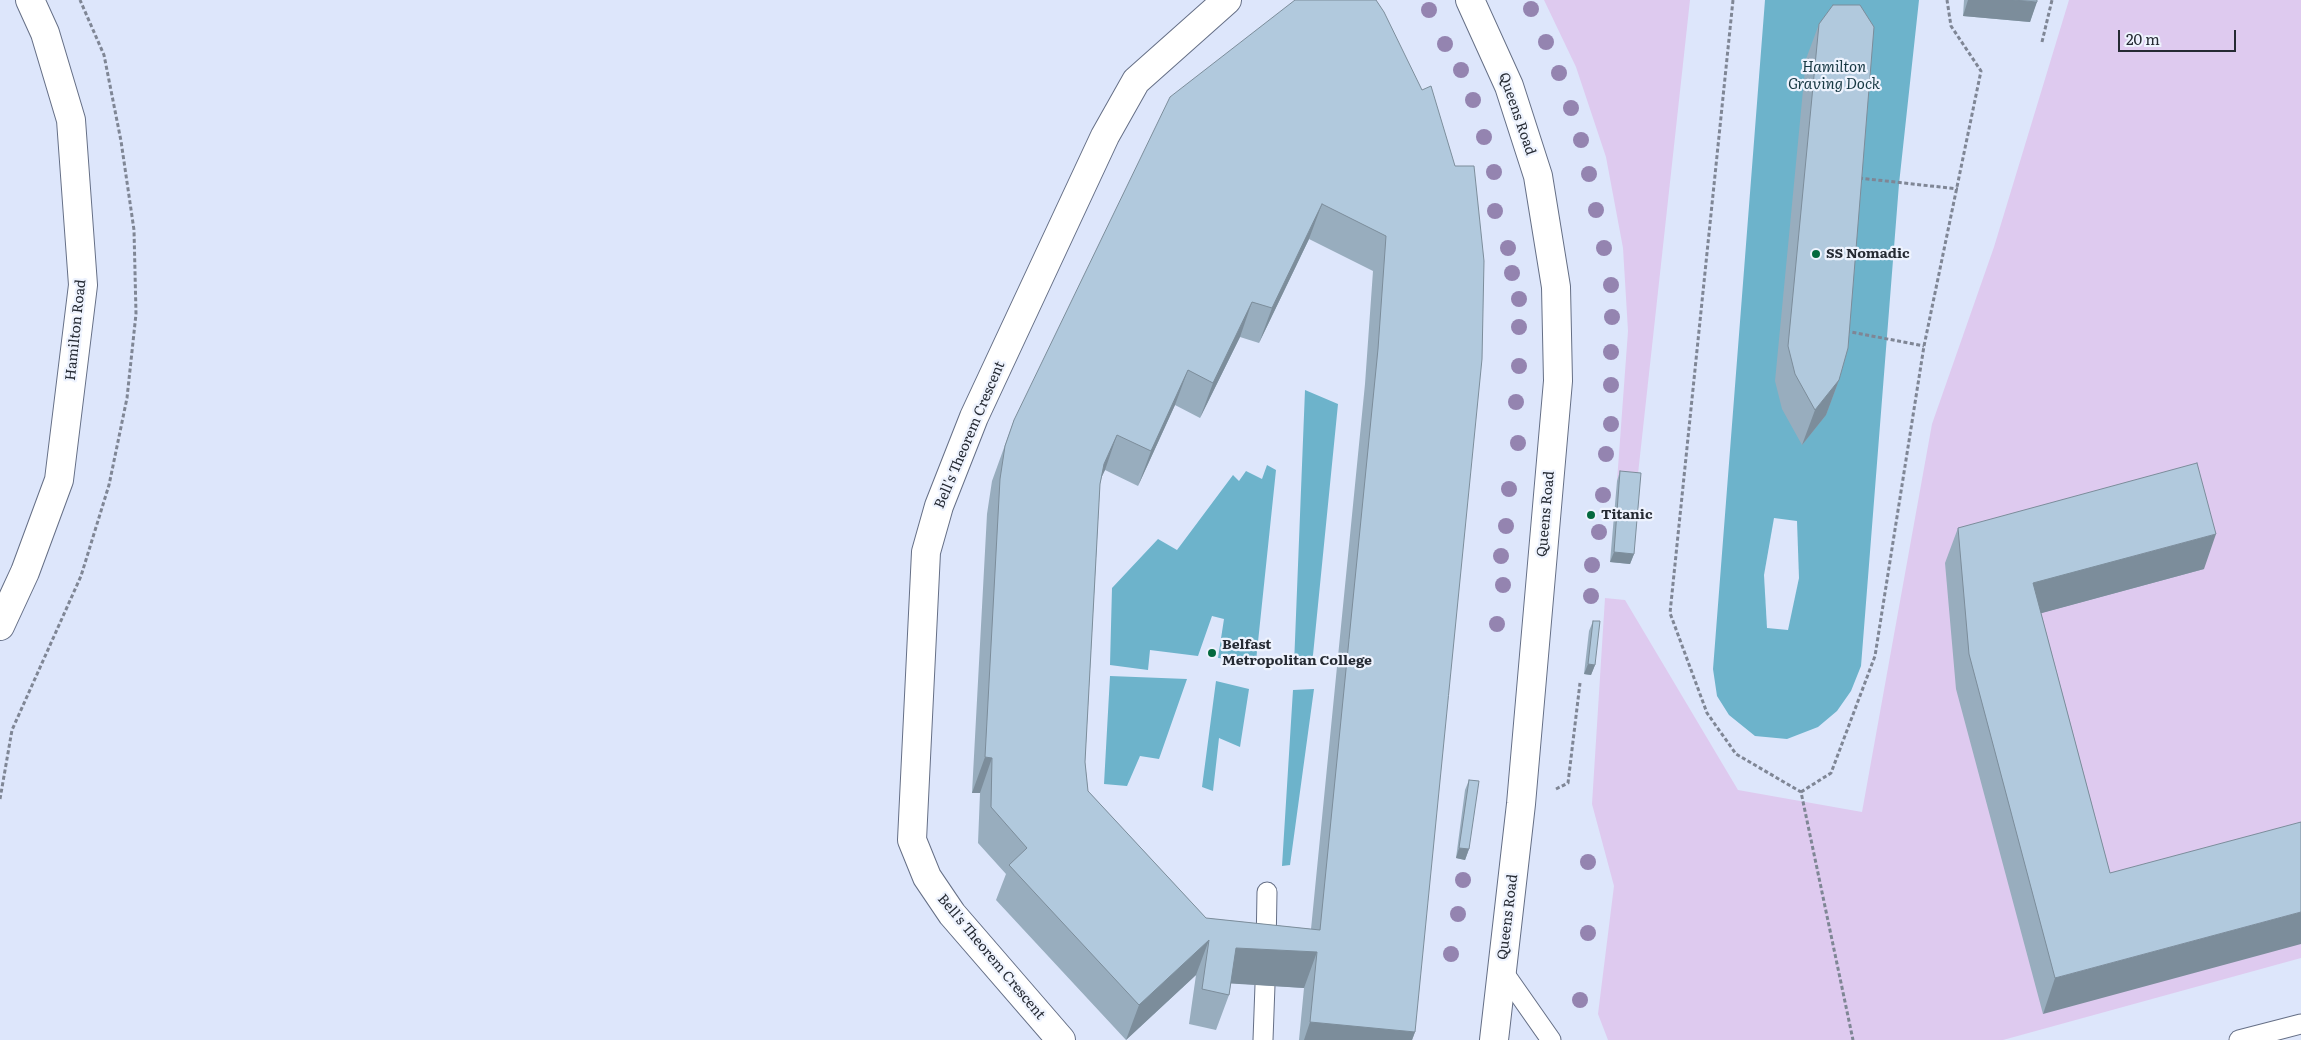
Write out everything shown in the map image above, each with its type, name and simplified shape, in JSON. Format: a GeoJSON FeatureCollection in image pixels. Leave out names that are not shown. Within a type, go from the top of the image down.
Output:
{"type":"FeatureCollection","features":[{"type":"Feature","properties":{"kind":"street","name":"Hamilton Road"},"geometry":{"type":"LineString","coordinates":[[0,626],[25,572],[59,480],[83,285],[71,120],[45,33],[30,0]]}},
{"type":"Feature","properties":{"kind":"street","name":"Bell's Theorem Crescent"},"geometry":{"type":"LineString","coordinates":[[1061,1040],[952,914],[927,877],[912,840],[926,552],[939,506],[974,417],[1105,136],[1136,81],[1227,0]]}},
{"type":"Feature","properties":{"kind":"street","name":"Queens Road"},"geometry":{"type":"LineString","coordinates":[[1470,0],[1509,86],[1538,176],[1556,287],[1558,381],[1521,804],[1494,1040]]}},
{"type":"Feature","properties":{"kind":"lane"},"geometry":{"type":"LineString","coordinates":[[1266,960],[1267,892]]}},
{"type":"Feature","properties":{"kind":"lane"},"geometry":{"type":"LineString","coordinates":[[1502,970],[1551,1040]]}},
{"type":"Feature","properties":{"kind":"lane"},"geometry":{"type":"LineString","coordinates":[[1263,1040],[1266,985]]}},
{"type":"Feature","properties":{"kind":"lane"},"geometry":{"type":"LineString","coordinates":[[2239,1040],[2301,1024]]}},
{"type":"Feature","properties":{"kind":"path"},"geometry":{"type":"LineString","coordinates":[[1733,0],[1670,613],[1707,713],[1736,754],[1801,792],[1853,1040]]}},
{"type":"Feature","properties":{"kind":"path"},"geometry":{"type":"LineString","coordinates":[[1801,792],[1831,773],[1875,656],[1924,346],[1958,190],[1981,71],[1951,26],[1947,0]]}},
{"type":"Feature","properties":{"kind":"path"},"geometry":{"type":"LineString","coordinates":[[2042,42],[2052,0]]}},
{"type":"Feature","properties":{"kind":"path"},"geometry":{"type":"LineString","coordinates":[[1852,177],[1958,190]]}},
{"type":"Feature","properties":{"kind":"path"},"geometry":{"type":"LineString","coordinates":[[1839,330],[1924,346]]}},
{"type":"Feature","properties":{"kind":"path"},"geometry":{"type":"LineString","coordinates":[[1521,804],[1568,784],[1580,683]]}},
{"type":"Feature","properties":{"kind":"shaded area"},"geometry":{"type":"Polygon","coordinates":[[[1544,0],[1690,0],[1637,483],[1617,481],[1628,331],[1623,248],[1606,157],[1576,67],[1544,0]]]}},
{"type":"Feature","properties":{"kind":"shaded area"},"geometry":{"type":"Polygon","coordinates":[[[2069,0],[2301,0],[2301,958],[2003,1040],[1608,1040],[1598,1014],[1614,886],[1592,804],[1605,598],[1625,600],[1738,790],[1862,812],[1932,424],[1994,247],[2069,0]]]}},
{"type":"Feature","properties":{"kind":"water","name":"Hamilton Graving Dock"},"geometry":{"type":"Polygon","coordinates":[[[1765,0],[1919,0],[1899,184],[1861,666],[1851,691],[1837,711],[1818,727],[1787,739],[1755,736],[1729,715],[1717,696],[1713,669],[1765,0]]]}},
{"type":"Feature","properties":{"kind":"water"},"geometry":{"type":"Polygon","coordinates":[[[1305,390],[1338,404],[1312,665],[1294,665],[1305,390]]]}},
{"type":"Feature","properties":{"kind":"water"},"geometry":{"type":"Polygon","coordinates":[[[1267,465],[1276,470],[1256,661],[1218,658],[1224,619],[1212,616],[1198,656],[1150,650],[1148,670],[1110,665],[1112,588],[1158,539],[1177,550],[1233,475],[1239,481],[1246,471],[1262,479],[1267,465]]]}},
{"type":"Feature","properties":{"kind":"water"},"geometry":{"type":"Polygon","coordinates":[[[1110,676],[1187,679],[1159,759],[1140,756],[1127,786],[1104,784],[1110,676]]]}},
{"type":"Feature","properties":{"kind":"water"},"geometry":{"type":"Polygon","coordinates":[[[1216,681],[1249,689],[1240,747],[1219,738],[1213,791],[1202,787],[1216,681]]]}},
{"type":"Feature","properties":{"kind":"water"},"geometry":{"type":"Polygon","coordinates":[[[1314,689],[1290,865],[1282,866],[1293,690],[1314,689]]]}},
{"type":"Feature","properties":{"kind":"pier"},"geometry":{"type":"Polygon","coordinates":[[[1774,518],[1797,521],[1799,578],[1788,630],[1767,628],[1764,575],[1774,518]]]}},
{"type":"Feature","properties":{"kind":"building"},"geometry":{"type":"Polygon","coordinates":[[[1295,0],[1376,0],[1384,12],[1422,90],[1431,86],[1455,166],[1474,166],[1484,261],[1482,359],[1415,1032],[1310,1022],[1317,952],[1236,948],[1229,995],[1202,989],[1209,940],[1139,1005],[1009,865],[1027,848],[991,807],[992,758],[985,757],[1000,479],[1005,446],[1014,420],[1170,97],[1295,0]],[[1322,204],[1272,308],[1252,302],[1213,383],[1188,370],[1151,451],[1117,435],[1104,464],[1100,484],[1085,762],[1088,791],[1206,918],[1320,930],[1378,349],[1386,236],[1322,204]]]}},
{"type":"Feature","properties":{"kind":"building"},"geometry":{"type":"Polygon","coordinates":[[[2013,0],[2037,0],[2037,2],[2013,0]]]}},
{"type":"Feature","properties":{"kind":"building","name":"SS Nomadic"},"geometry":{"type":"Polygon","coordinates":[[[1833,5],[1860,5],[1874,27],[1848,348],[1839,380],[1815,410],[1795,374],[1788,346],[1819,24],[1833,5]]]}},
{"type":"Feature","properties":{"kind":"building"},"geometry":{"type":"Polygon","coordinates":[[[2197,463],[2216,534],[2033,583],[2110,873],[2301,822],[2301,912],[2055,978],[1969,654],[1958,528],[2197,463]]]}},
{"type":"Feature","properties":{"kind":"building"},"geometry":{"type":"Polygon","coordinates":[[[1620,471],[1641,473],[1634,554],[1614,552],[1620,471]]]}},
{"type":"Feature","properties":{"kind":"building"},"geometry":{"type":"Polygon","coordinates":[[[1593,621],[1600,621],[1595,665],[1588,664],[1593,621]]]}},
{"type":"Feature","properties":{"kind":"building"},"geometry":{"type":"Polygon","coordinates":[[[1469,780],[1479,781],[1469,849],[1459,848],[1469,780]]]}},
{"type":"Feature","properties":{"kind":"place","name":"SS Nomadic"},"geometry":{"type":"Point","coordinates":[1816,254]}},
{"type":"Feature","properties":{"kind":"place","name":"Titanic"},"geometry":{"type":"Point","coordinates":[1591,515]}},
{"type":"Feature","properties":{"kind":"place","name":"Belfast Metropolitan College"},"geometry":{"type":"Point","coordinates":[1212,653]}}]}
